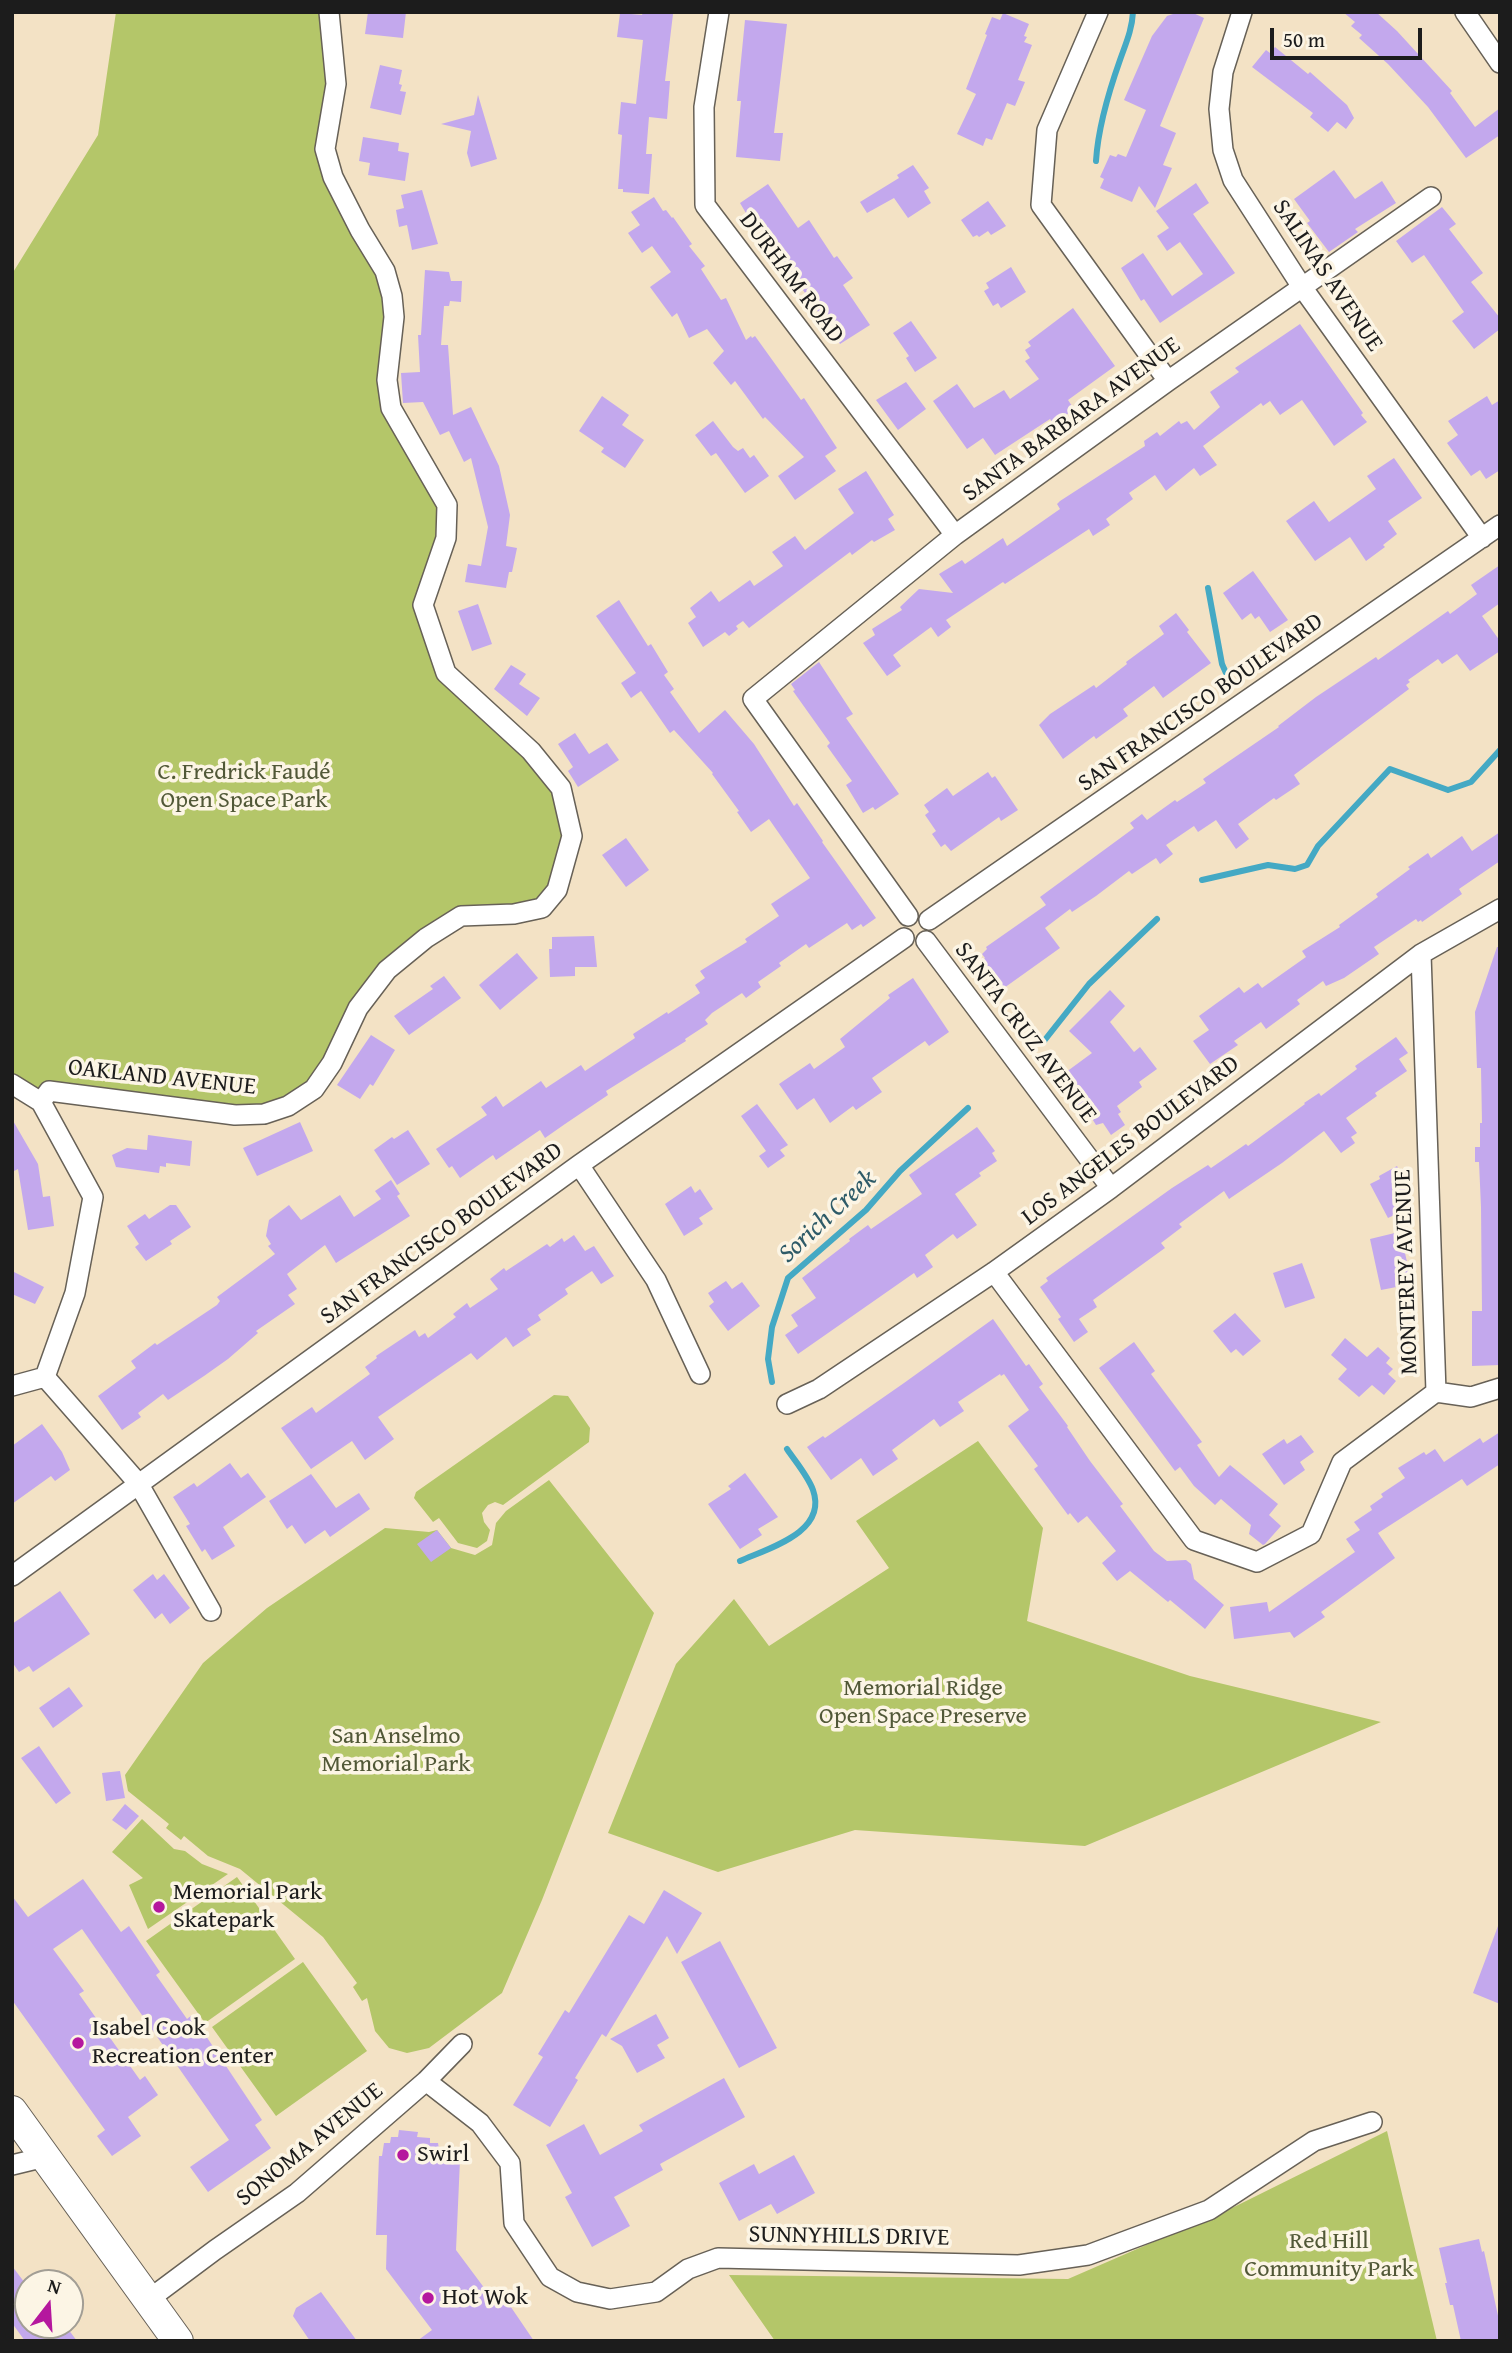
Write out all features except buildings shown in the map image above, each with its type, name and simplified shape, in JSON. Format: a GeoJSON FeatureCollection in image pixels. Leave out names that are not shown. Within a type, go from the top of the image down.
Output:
{"type":"FeatureCollection","features":[{"type":"Feature","properties":{"kind":"main road"},"geometry":{"type":"LineString","coordinates":[[12,2111],[148,2301],[166,2336]]}},
{"type":"Feature","properties":{"kind":"street","name":"OAKLAND AVENUE"},"geometry":{"type":"LineString","coordinates":[[41,1102],[49,1091],[235,1115],[264,1114],[288,1107],[314,1089],[332,1063],[358,1008],[387,970],[426,938],[461,916],[514,914],[542,908],[557,890],[572,836],[561,788],[531,751],[446,673],[423,605],[446,538],[447,505],[391,408],[387,380],[394,317],[392,296],[385,271],[333,177],[326,149],[336,84],[328,12]]}},
{"type":"Feature","properties":{"kind":"street","name":"DURHAM ROAD"},"geometry":{"type":"LineString","coordinates":[[719,12],[704,107],[705,205],[955,535]]}},
{"type":"Feature","properties":{"kind":"street"},"geometry":{"type":"LineString","coordinates":[[1098,12],[1047,130],[1041,205],[1168,381]]}},
{"type":"Feature","properties":{"kind":"street","name":"SALINAS AVENUE"},"geometry":{"type":"LineString","coordinates":[[1242,12],[1223,72],[1219,108],[1223,150],[1233,180],[1302,288],[1482,538]]}},
{"type":"Feature","properties":{"kind":"street"},"geometry":{"type":"LineString","coordinates":[[1465,12],[1500,63]]}},
{"type":"Feature","properties":{"kind":"street","name":"SANTA BARBARA AVENUE"},"geometry":{"type":"LineString","coordinates":[[908,916],[753,699],[955,535],[1168,381],[1431,197]]}},
{"type":"Feature","properties":{"kind":"street","name":"SAN FRANCISCO BOULEVARD"},"geometry":{"type":"LineString","coordinates":[[929,920],[1500,525]]}},
{"type":"Feature","properties":{"kind":"street","name":"LOS ANGELES BOULEVARD"},"geometry":{"type":"LineString","coordinates":[[787,1404],[819,1389],[994,1272],[1111,1188],[1421,954],[1500,909]]}},
{"type":"Feature","properties":{"kind":"street"},"geometry":{"type":"LineString","coordinates":[[920,914],[929,920],[932,933],[926,941],[915,944],[904,938],[902,925],[908,916],[920,914]]}},
{"type":"Feature","properties":{"kind":"street","name":"SAN FRANCISCO BOULEVARD"},"geometry":{"type":"LineString","coordinates":[[12,1576],[579,1165],[904,938]]}},
{"type":"Feature","properties":{"kind":"street","name":"SANTA CRUZ AVENUE"},"geometry":{"type":"LineString","coordinates":[[926,941],[1111,1188]]}},
{"type":"Feature","properties":{"kind":"street","name":"MONTEREY AVENUE"},"geometry":{"type":"LineString","coordinates":[[994,1272],[1194,1540],[1257,1562],[1311,1534],[1342,1462],[1436,1392],[1421,954]]}},
{"type":"Feature","properties":{"kind":"street"},"geometry":{"type":"LineString","coordinates":[[12,1084],[41,1102],[93,1197],[75,1293],[45,1377]]}},
{"type":"Feature","properties":{"kind":"street"},"geometry":{"type":"LineString","coordinates":[[12,1102],[41,1102]]}},
{"type":"Feature","properties":{"kind":"street"},"geometry":{"type":"LineString","coordinates":[[579,1165],[656,1280],[700,1374]]}},
{"type":"Feature","properties":{"kind":"street"},"geometry":{"type":"LineString","coordinates":[[12,1386],[45,1377]]}},
{"type":"Feature","properties":{"kind":"street"},"geometry":{"type":"LineString","coordinates":[[45,1377],[138,1483],[211,1611]]}},
{"type":"Feature","properties":{"kind":"street"},"geometry":{"type":"LineString","coordinates":[[1436,1392],[1471,1397],[1500,1388]]}},
{"type":"Feature","properties":{"kind":"street","name":"SONOMA AVENUE"},"geometry":{"type":"LineString","coordinates":[[148,2301],[215,2249],[297,2193],[426,2081],[462,2044]]}},
{"type":"Feature","properties":{"kind":"street","name":"SUNNYHILLS DRIVE"},"geometry":{"type":"LineString","coordinates":[[426,2081],[480,2123],[510,2163],[514,2223],[550,2277],[577,2292],[610,2299],[656,2292],[688,2269],[718,2258],[1019,2266],[1088,2255],[1209,2210],[1314,2141],[1372,2122]]}},
{"type":"Feature","properties":{"kind":"street"},"geometry":{"type":"LineString","coordinates":[[12,2165],[45,2157]]}},
{"type":"Feature","properties":{"kind":"green space","name":"C. Fredrick Faudé Open Space Park"},"geometry":{"type":"Polygon","coordinates":[[[116,12],[329,12],[325,149],[385,271],[387,380],[447,505],[423,605],[446,673],[561,788],[572,836],[542,908],[461,916],[387,970],[314,1089],[264,1114],[49,1091],[41,1102],[12,1084],[12,274],[98,135],[116,12]]]}},
{"type":"Feature","properties":{"kind":"green space"},"geometry":{"type":"Polygon","coordinates":[[[554,1395],[568,1396],[590,1428],[589,1442],[503,1505],[495,1502],[488,1505],[482,1513],[490,1530],[487,1541],[477,1548],[458,1543],[439,1518],[433,1522],[414,1498],[416,1492],[554,1395]]]}},
{"type":"Feature","properties":{"kind":"green space","name":"Memorial Ridge Open Space Preserve"},"geometry":{"type":"Polygon","coordinates":[[[978,1441],[1043,1528],[1027,1621],[1190,1676],[1381,1722],[1085,1846],[855,1830],[718,1872],[608,1833],[676,1664],[734,1599],[769,1646],[889,1568],[856,1521],[978,1441]]]}},
{"type":"Feature","properties":{"kind":"green space","name":"San Anselmo Memorial Park"},"geometry":{"type":"Polygon","coordinates":[[[549,1480],[654,1613],[542,1900],[502,1993],[429,2048],[407,2053],[389,2048],[375,2031],[367,1998],[362,2001],[353,1987],[357,1983],[323,1937],[240,1869],[208,1856],[184,1836],[181,1840],[166,1828],[169,1824],[128,1791],[125,1775],[203,1663],[267,1608],[385,1528],[429,1532],[437,1530],[451,1548],[475,1555],[492,1545],[496,1523],[506,1511],[549,1480]]]}},
{"type":"Feature","properties":{"kind":"green space","name":"Memorial Park Skatepark"},"geometry":{"type":"Polygon","coordinates":[[[142,1819],[174,1849],[185,1851],[202,1864],[228,1874],[148,1929],[129,1885],[143,1878],[112,1852],[142,1819]]]}},
{"type":"Feature","properties":{"kind":"green space"},"geometry":{"type":"Polygon","coordinates":[[[237,1877],[295,1959],[205,2023],[146,1941],[237,1877]]]}},
{"type":"Feature","properties":{"kind":"green space"},"geometry":{"type":"Polygon","coordinates":[[[303,1962],[367,2051],[276,2116],[212,2027],[303,1962]]]}},
{"type":"Feature","properties":{"kind":"green space","name":"Red Hill Community Park"},"geometry":{"type":"Polygon","coordinates":[[[1387,2131],[1437,2341],[775,2341],[729,2275],[1068,2279],[1236,2206],[1387,2131]]]}},
{"type":"Feature","properties":{"kind":"waterway"},"geometry":{"type":"LineString","coordinates":[[1096,161],[1105,110],[1133,12]]}},
{"type":"Feature","properties":{"kind":"waterway"},"geometry":{"type":"LineString","coordinates":[[1208,588],[1222,664],[1230,682]]}},
{"type":"Feature","properties":{"kind":"waterway","name":"Sorich Creek"},"geometry":{"type":"LineString","coordinates":[[1202,880],[1268,865],[1295,869],[1307,865],[1318,846],[1390,769],[1448,790],[1471,782],[1500,750]]}},
{"type":"Feature","properties":{"kind":"waterway","name":"Sorich Creek"},"geometry":{"type":"LineString","coordinates":[[1044,1041],[1089,984],[1157,919]]}},
{"type":"Feature","properties":{"kind":"waterway","name":"Sorich Creek"},"geometry":{"type":"LineString","coordinates":[[772,1382],[768,1359],[772,1327],[788,1278],[866,1210],[900,1171],[968,1108]]}},
{"type":"Feature","properties":{"kind":"waterway","name":"Sorich Creek"},"geometry":{"type":"LineString","coordinates":[[740,1561],[780,1544],[804,1527],[812,1517],[815,1505],[813,1490],[787,1449]]}},
{"type":"Feature","properties":{"kind":"place","name":"Memorial Park Skatepark"},"geometry":{"type":"Point","coordinates":[159,1907]}},
{"type":"Feature","properties":{"kind":"place","name":"Isabel Cook Recreation Center"},"geometry":{"type":"Point","coordinates":[78,2043]}},
{"type":"Feature","properties":{"kind":"place","name":"Swirl"},"geometry":{"type":"Point","coordinates":[403,2155]}},
{"type":"Feature","properties":{"kind":"place","name":"Hot Wok"},"geometry":{"type":"Point","coordinates":[428,2298]}}]}
